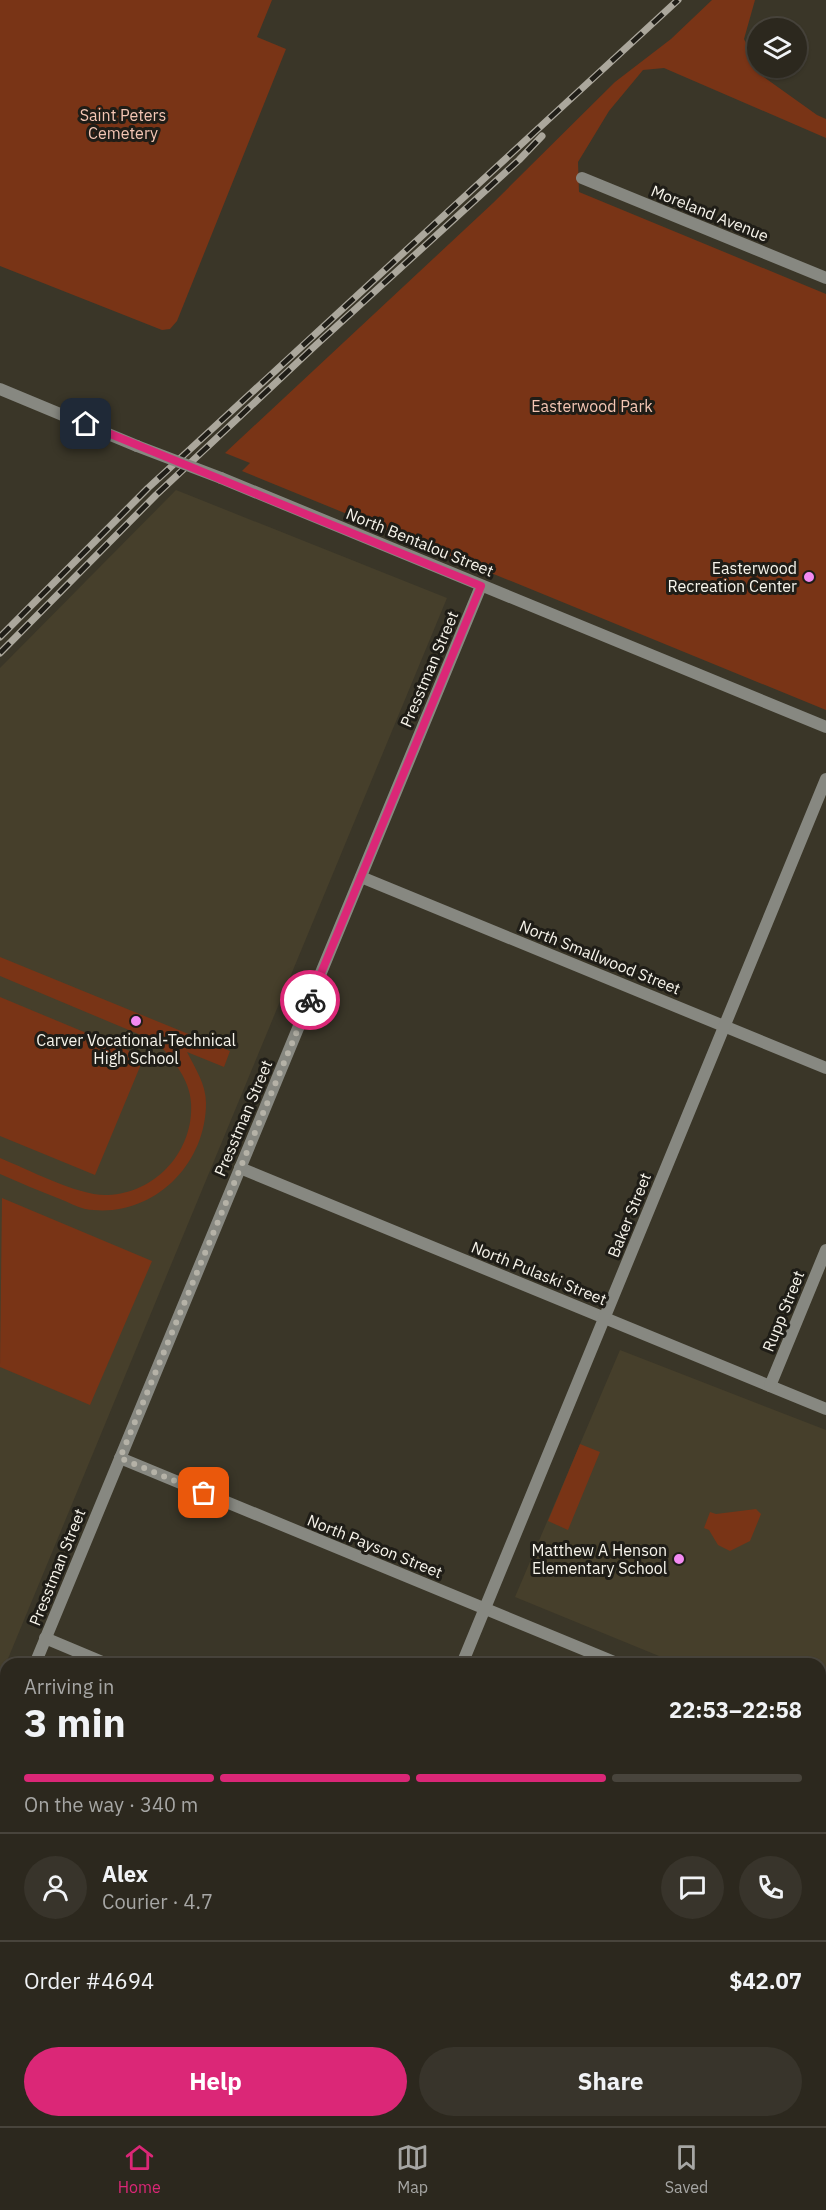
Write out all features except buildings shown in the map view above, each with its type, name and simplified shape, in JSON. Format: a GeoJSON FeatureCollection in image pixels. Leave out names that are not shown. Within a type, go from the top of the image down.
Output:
{"type":"FeatureCollection","features":[{"type":"Feature","properties":{"kind":"street","name":"Moreland Avenue"},"geometry":{"type":"LineString","coordinates":[[582,178],[826,278]]}},
{"type":"Feature","properties":{"kind":"street","name":"North Bentalou Street"},"geometry":{"type":"LineString","coordinates":[[0,389],[826,727]]}},
{"type":"Feature","properties":{"kind":"street","name":"Presstman Street"},"geometry":{"type":"LineString","coordinates":[[37,1658],[481,586]]}},
{"type":"Feature","properties":{"kind":"street","name":"Baker Street"},"geometry":{"type":"LineString","coordinates":[[465,1658],[826,779]]}},
{"type":"Feature","properties":{"kind":"street","name":"North Smallwood Street"},"geometry":{"type":"LineString","coordinates":[[361,877],[826,1068]]}},
{"type":"Feature","properties":{"kind":"street","name":"North Pulaski Street"},"geometry":{"type":"LineString","coordinates":[[240,1168],[826,1409]]}},
{"type":"Feature","properties":{"kind":"street","name":"Rupp Street"},"geometry":{"type":"LineString","coordinates":[[770,1386],[826,1250]]}},
{"type":"Feature","properties":{"kind":"street","name":"North Payson Street"},"geometry":{"type":"LineString","coordinates":[[120,1458],[604,1658]]}},
{"type":"Feature","properties":{"kind":"street"},"geometry":{"type":"LineString","coordinates":[[45,1638],[93,1658]]}},
{"type":"Feature","properties":{"kind":"shaded area","name":"Carver Vocational-Technical High School"},"geometry":{"type":"Polygon","coordinates":[[[176,490],[447,598],[8,1658],[0,1658],[0,668],[176,490]]]}},
{"type":"Feature","properties":{"kind":"shaded area","name":"Matthew A Henson Elementary School"},"geometry":{"type":"Polygon","coordinates":[[[620,1350],[826,1430],[826,1658],[664,1658],[515,1597],[620,1350]]]}},
{"type":"Feature","properties":{"kind":"green space","name":"Saint Peters Cemetery"},"geometry":{"type":"Polygon","coordinates":[[[0,0],[272,0],[257,37],[286,49],[177,321],[170,329],[162,330],[0,266],[0,0]]]}},
{"type":"Feature","properties":{"kind":"green space","name":"Easterwood Park"},"geometry":{"type":"Polygon","coordinates":[[[712,0],[755,0],[750,18],[747,18],[744,39],[747,45],[747,78],[765,78],[826,119],[826,138],[664,68],[643,70],[609,111],[578,162],[579,192],[826,294],[826,710],[242,471],[250,463],[225,453],[493,203],[615,82],[671,39],[712,0]]]}},
{"type":"Feature","properties":{"kind":"green space"},"geometry":{"type":"Polygon","coordinates":[[[0,957],[230,1051],[224,1067],[187,1052],[204,1089],[206,1103],[203,1126],[196,1148],[185,1168],[170,1184],[152,1197],[131,1206],[109,1210],[85,1209],[0,1174],[0,1158],[84,1192],[108,1195],[142,1187],[156,1178],[179,1153],[190,1121],[191,1103],[183,1077],[173,1061],[155,1041],[0,976],[0,957]]]}},
{"type":"Feature","properties":{"kind":"green space"},"geometry":{"type":"Polygon","coordinates":[[[0,997],[144,1057],[95,1175],[0,1136],[0,997]]]}},
{"type":"Feature","properties":{"kind":"green space"},"geometry":{"type":"Polygon","coordinates":[[[2,1198],[152,1261],[90,1405],[0,1367],[2,1198]]]}},
{"type":"Feature","properties":{"kind":"green space"},"geometry":{"type":"Polygon","coordinates":[[[580,1444],[600,1452],[568,1530],[548,1521],[580,1444]]]}},
{"type":"Feature","properties":{"kind":"green space"},"geometry":{"type":"Polygon","coordinates":[[[756,1509],[761,1514],[750,1541],[730,1551],[718,1545],[709,1530],[704,1528],[710,1512],[716,1514],[756,1509]]]}},
{"type":"Feature","properties":{"kind":"railway"},"geometry":{"type":"LineString","coordinates":[[0,637],[148,488],[678,0]]}},
{"type":"Feature","properties":{"kind":"railway"},"geometry":{"type":"LineString","coordinates":[[0,653],[156,495],[519,160],[542,136]]}},
{"type":"Feature","properties":{"kind":"way so far"},"geometry":{"type":"LineString","coordinates":[[204,1493],[120,1458],[310,1000]]}},
{"type":"Feature","properties":{"kind":"place","name":"Easterwood Recreation Center"},"geometry":{"type":"Point","coordinates":[809,577]}},
{"type":"Feature","properties":{"kind":"place","name":"Carver Vocational-Technical High School"},"geometry":{"type":"Point","coordinates":[136,1021]}},
{"type":"Feature","properties":{"kind":"place","name":"Matthew A Henson Elementary School"},"geometry":{"type":"Point","coordinates":[679,1559]}},
{"type":"Feature","properties":{"kind":"route"},"geometry":{"type":"LineString","coordinates":[[86,424],[481,586],[310,1000]]}}]}
